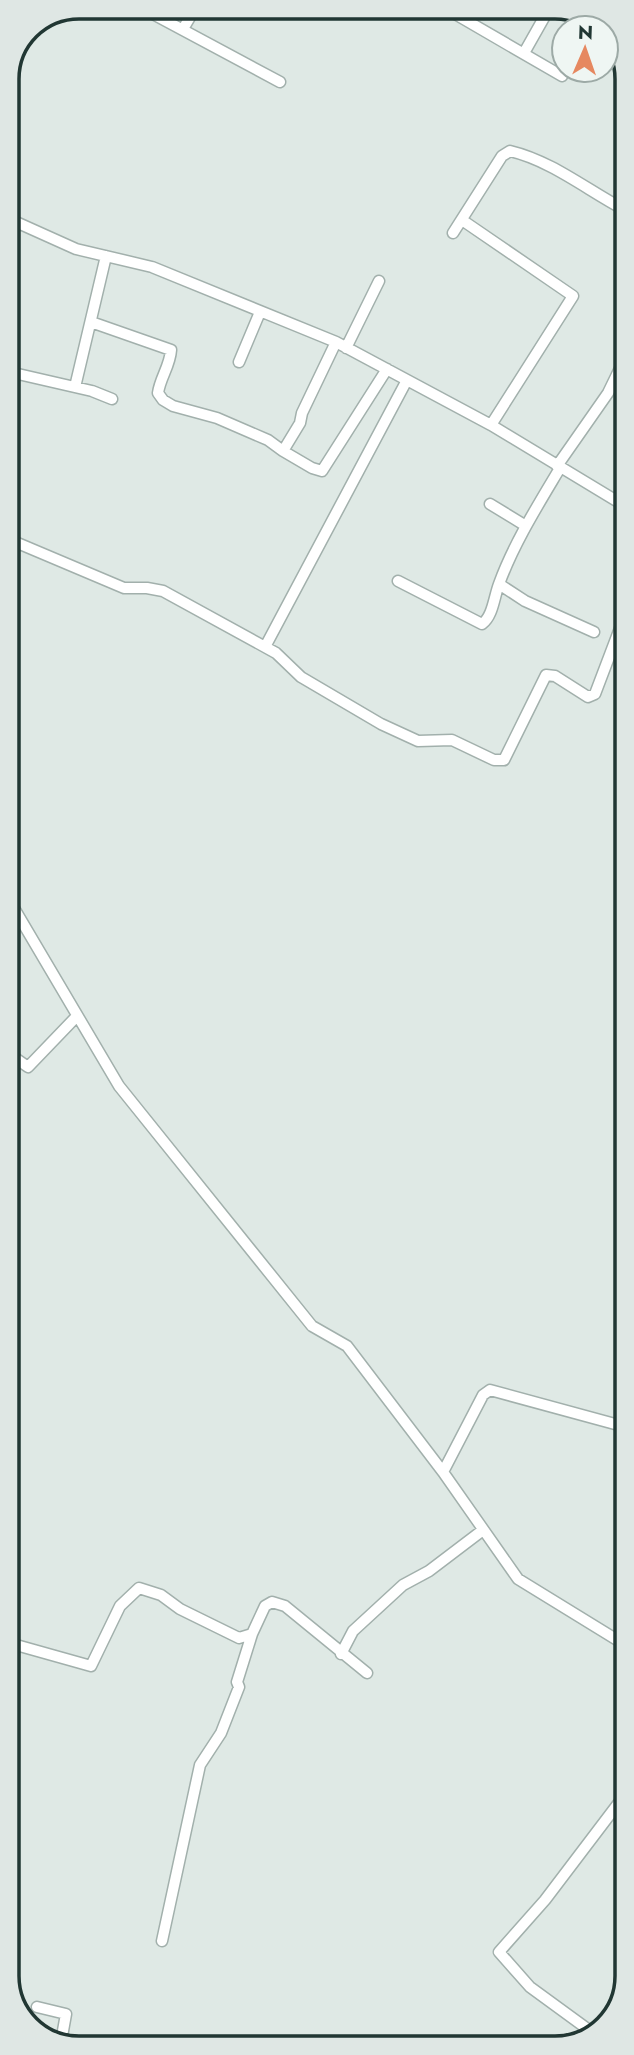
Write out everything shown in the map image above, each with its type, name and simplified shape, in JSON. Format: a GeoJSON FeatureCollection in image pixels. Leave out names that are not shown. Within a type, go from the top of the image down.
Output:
{"type":"FeatureCollection","features":[{"type":"Feature","properties":{"kind":"street"},"geometry":{"type":"LineString","coordinates":[[163,19],[280,82]]}},
{"type":"Feature","properties":{"kind":"street"},"geometry":{"type":"LineString","coordinates":[[183,29],[189,19]]}},
{"type":"Feature","properties":{"kind":"street"},"geometry":{"type":"LineString","coordinates":[[464,19],[550,69]]}},
{"type":"Feature","properties":{"kind":"street"},"geometry":{"type":"LineString","coordinates":[[524,53],[543,19]]}},
{"type":"Feature","properties":{"kind":"street"},"geometry":{"type":"LineString","coordinates":[[453,233],[502,156],[510,151],[551,166],[588,191],[615,205]]}},
{"type":"Feature","properties":{"kind":"street"},"geometry":{"type":"LineString","coordinates":[[462,220],[572,296],[491,425]]}},
{"type":"Feature","properties":{"kind":"street"},"geometry":{"type":"LineString","coordinates":[[19,224],[76,248],[152,267],[336,342],[491,425],[615,500]]}},
{"type":"Feature","properties":{"kind":"street"},"geometry":{"type":"LineString","coordinates":[[75,387],[106,256]]}},
{"type":"Feature","properties":{"kind":"street"},"geometry":{"type":"LineString","coordinates":[[346,348],[379,281]]}},
{"type":"Feature","properties":{"kind":"street"},"geometry":{"type":"LineString","coordinates":[[239,362],[260,312]]}},
{"type":"Feature","properties":{"kind":"street"},"geometry":{"type":"LineString","coordinates":[[91,322],[171,351],[158,393],[163,400],[230,423],[268,440],[282,451],[322,471],[387,369]]}},
{"type":"Feature","properties":{"kind":"street"},"geometry":{"type":"LineString","coordinates":[[282,451],[300,423],[302,413],[336,342]]}},
{"type":"Feature","properties":{"kind":"street"},"geometry":{"type":"LineString","coordinates":[[19,373],[112,399]]}},
{"type":"Feature","properties":{"kind":"street"},"geometry":{"type":"LineString","coordinates":[[398,581],[482,624],[488,620],[499,584],[526,526],[559,467],[615,379]]}},
{"type":"Feature","properties":{"kind":"street"},"geometry":{"type":"LineString","coordinates":[[265,647],[407,380]]}},
{"type":"Feature","properties":{"kind":"street"},"geometry":{"type":"LineString","coordinates":[[490,504],[526,526]]}},
{"type":"Feature","properties":{"kind":"street"},"geometry":{"type":"LineString","coordinates":[[19,544],[124,588],[163,591],[276,653],[300,677],[381,724],[418,741],[452,740],[494,760],[504,760],[546,675],[555,676],[588,696],[595,694],[615,641]]}},
{"type":"Feature","properties":{"kind":"street"},"geometry":{"type":"LineString","coordinates":[[499,584],[525,601],[594,632]]}},
{"type":"Feature","properties":{"kind":"street"},"geometry":{"type":"LineString","coordinates":[[19,921],[119,1086],[312,1326],[347,1346],[443,1472],[518,1579],[615,1639]]}},
{"type":"Feature","properties":{"kind":"street"},"geometry":{"type":"LineString","coordinates":[[19,1060],[28,1066],[77,1016]]}},
{"type":"Feature","properties":{"kind":"street"},"geometry":{"type":"LineString","coordinates":[[443,1472],[483,1395],[490,1390],[615,1424]]}},
{"type":"Feature","properties":{"kind":"street"},"geometry":{"type":"LineString","coordinates":[[341,1654],[353,1632],[403,1586],[429,1571],[483,1530]]}},
{"type":"Feature","properties":{"kind":"street"},"geometry":{"type":"LineString","coordinates":[[19,1646],[91,1666],[120,1606],[139,1588],[161,1595],[180,1609],[239,1638],[252,1634]]}},
{"type":"Feature","properties":{"kind":"street"},"geometry":{"type":"LineString","coordinates":[[162,1941],[200,1765],[221,1733],[239,1687],[237,1682],[252,1634],[265,1606],[272,1602],[285,1606],[367,1673]]}},
{"type":"Feature","properties":{"kind":"street"},"geometry":{"type":"LineString","coordinates":[[586,2028],[530,1987],[499,1952],[545,1900],[615,1808]]}},
{"type":"Feature","properties":{"kind":"street"},"geometry":{"type":"LineString","coordinates":[[37,2007],[66,2014],[63,2034]]}}]}
